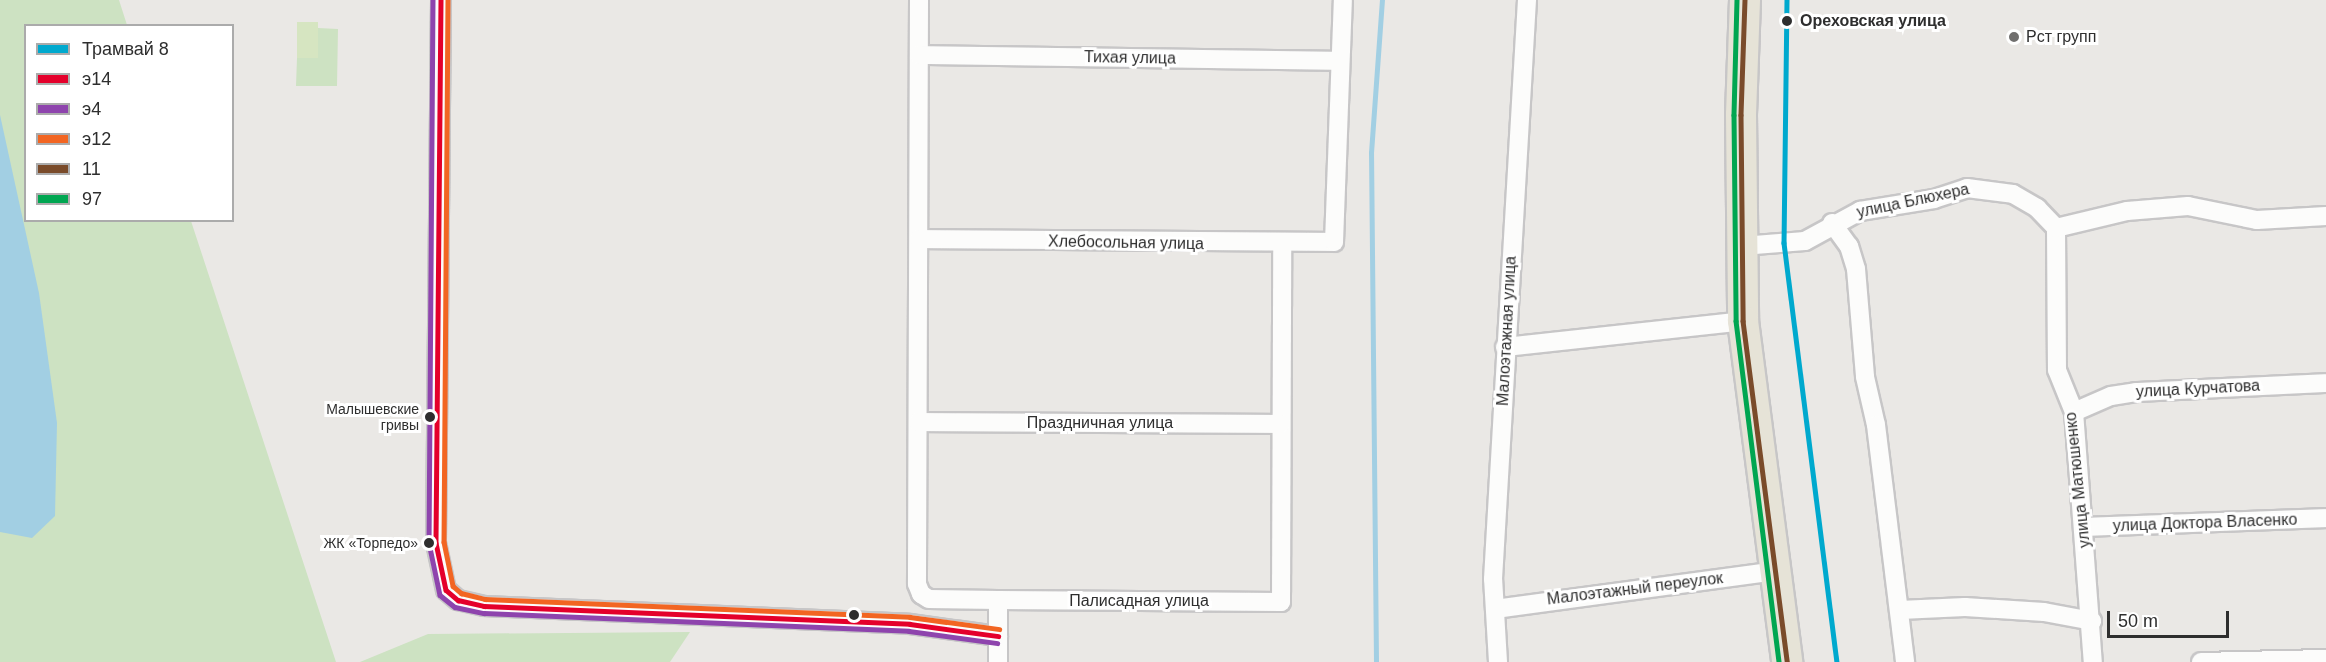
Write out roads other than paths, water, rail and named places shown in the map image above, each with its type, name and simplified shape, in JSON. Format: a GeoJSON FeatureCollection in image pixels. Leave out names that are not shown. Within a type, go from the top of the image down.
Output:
{"type":"FeatureCollection","features":[{"type":"Feature","properties":{"kind":"main road"},"geometry":{"type":"LineString","coordinates":[[1745,0],[1743,321],[1787,662]]}},
{"type":"Feature","properties":{"kind":"street"},"geometry":{"type":"LineString","coordinates":[[441,0],[436,543],[446,590],[458,600],[484,606],[910,624],[998,636]]}},
{"type":"Feature","properties":{"kind":"street"},"geometry":{"type":"LineString","coordinates":[[918,422],[919,0]]}},
{"type":"Feature","properties":{"kind":"street"},"geometry":{"type":"LineString","coordinates":[[1340,62],[1343,0]]}},
{"type":"Feature","properties":{"kind":"street","name":"Малоэтажная улица"},"geometry":{"type":"LineString","coordinates":[[1498,662],[1493,579],[1527,0]]}},
{"type":"Feature","properties":{"kind":"street","name":"Тихая улица"},"geometry":{"type":"LineString","coordinates":[[919,55],[1340,62]]}},
{"type":"Feature","properties":{"kind":"street","name":"Хлебосольная улица"},"geometry":{"type":"LineString","coordinates":[[919,239],[1282,245],[1334,242],[1340,62]]}},
{"type":"Feature","properties":{"kind":"street","name":"улица Блюхера"},"geometry":{"type":"LineString","coordinates":[[1742,246],[1805,241],[1832,223],[1860,211],[1984,187],[2013,194],[2037,208],[2056,228]]}},
{"type":"Feature","properties":{"kind":"street"},"geometry":{"type":"LineString","coordinates":[[2056,228],[2127,212],[2188,206],[2257,220],[2326,216]]}},
{"type":"Feature","properties":{"kind":"street"},"geometry":{"type":"LineString","coordinates":[[1832,223],[1849,246],[1856,269],[1865,377],[1876,424],[1905,662]]}},
{"type":"Feature","properties":{"kind":"street","name":"улица Матюшенко"},"geometry":{"type":"LineString","coordinates":[[2056,228],[2057,370],[2074,412],[2085,527],[2093,662]]}},
{"type":"Feature","properties":{"kind":"street"},"geometry":{"type":"LineString","coordinates":[[1281,424],[1282,245]]}},
{"type":"Feature","properties":{"kind":"street"},"geometry":{"type":"LineString","coordinates":[[1505,348],[1743,321]]}},
{"type":"Feature","properties":{"kind":"street","name":"улица Курчатова"},"geometry":{"type":"LineString","coordinates":[[2074,412],[2111,396],[2136,392],[2326,383]]}},
{"type":"Feature","properties":{"kind":"street","name":"Праздничная улица"},"geometry":{"type":"LineString","coordinates":[[918,422],[1281,424]]}},
{"type":"Feature","properties":{"kind":"street","name":"Палисадная улица"},"geometry":{"type":"LineString","coordinates":[[918,422],[917,584],[921,594],[929,599],[1281,602],[1281,424]]}},
{"type":"Feature","properties":{"kind":"street","name":"улица Доктора Власенко"},"geometry":{"type":"LineString","coordinates":[[2085,527],[2326,518]]}},
{"type":"Feature","properties":{"kind":"street","name":"Малоэтажный переулок"},"geometry":{"type":"LineString","coordinates":[[1495,609],[1775,571]]}},
{"type":"Feature","properties":{"kind":"street"},"geometry":{"type":"LineString","coordinates":[[998,600],[998,662]]}},
{"type":"Feature","properties":{"kind":"street"},"geometry":{"type":"LineString","coordinates":[[1900,610],[2020,610],[2092,621]]}},
{"type":"Feature","properties":{"kind":"street"},"geometry":{"type":"LineString","coordinates":[[2201,662],[2326,659]]}},
{"type":"Feature","properties":{"kind":"water"},"geometry":{"type":"Polygon","coordinates":[[[0,115],[39,293],[57,423],[55,516],[32,538],[0,532],[0,115]]]}},
{"type":"Feature","properties":{"kind":"waterway"},"geometry":{"type":"LineString","coordinates":[[1376,662],[1371,153],[1382,0]]}},
{"type":"Feature","properties":{"kind":"tram line","name":"8"},"geometry":{"type":"LineString","coordinates":[[1787,0],[1784,243],[1837,662]]}},
{"type":"Feature","properties":{"kind":"place","name":"Ореховская улица"},"geometry":{"type":"Point","coordinates":[1787,21]}},
{"type":"Feature","properties":{"kind":"place","name":"Рст групп"},"geometry":{"type":"Point","coordinates":[2014,37]}},
{"type":"Feature","properties":{"kind":"place","name":"Малышевские гривы"},"geometry":{"type":"Point","coordinates":[430,417]}},
{"type":"Feature","properties":{"kind":"place","name":"ЖК «Торпедо»"},"geometry":{"type":"Point","coordinates":[429,543]}}]}
